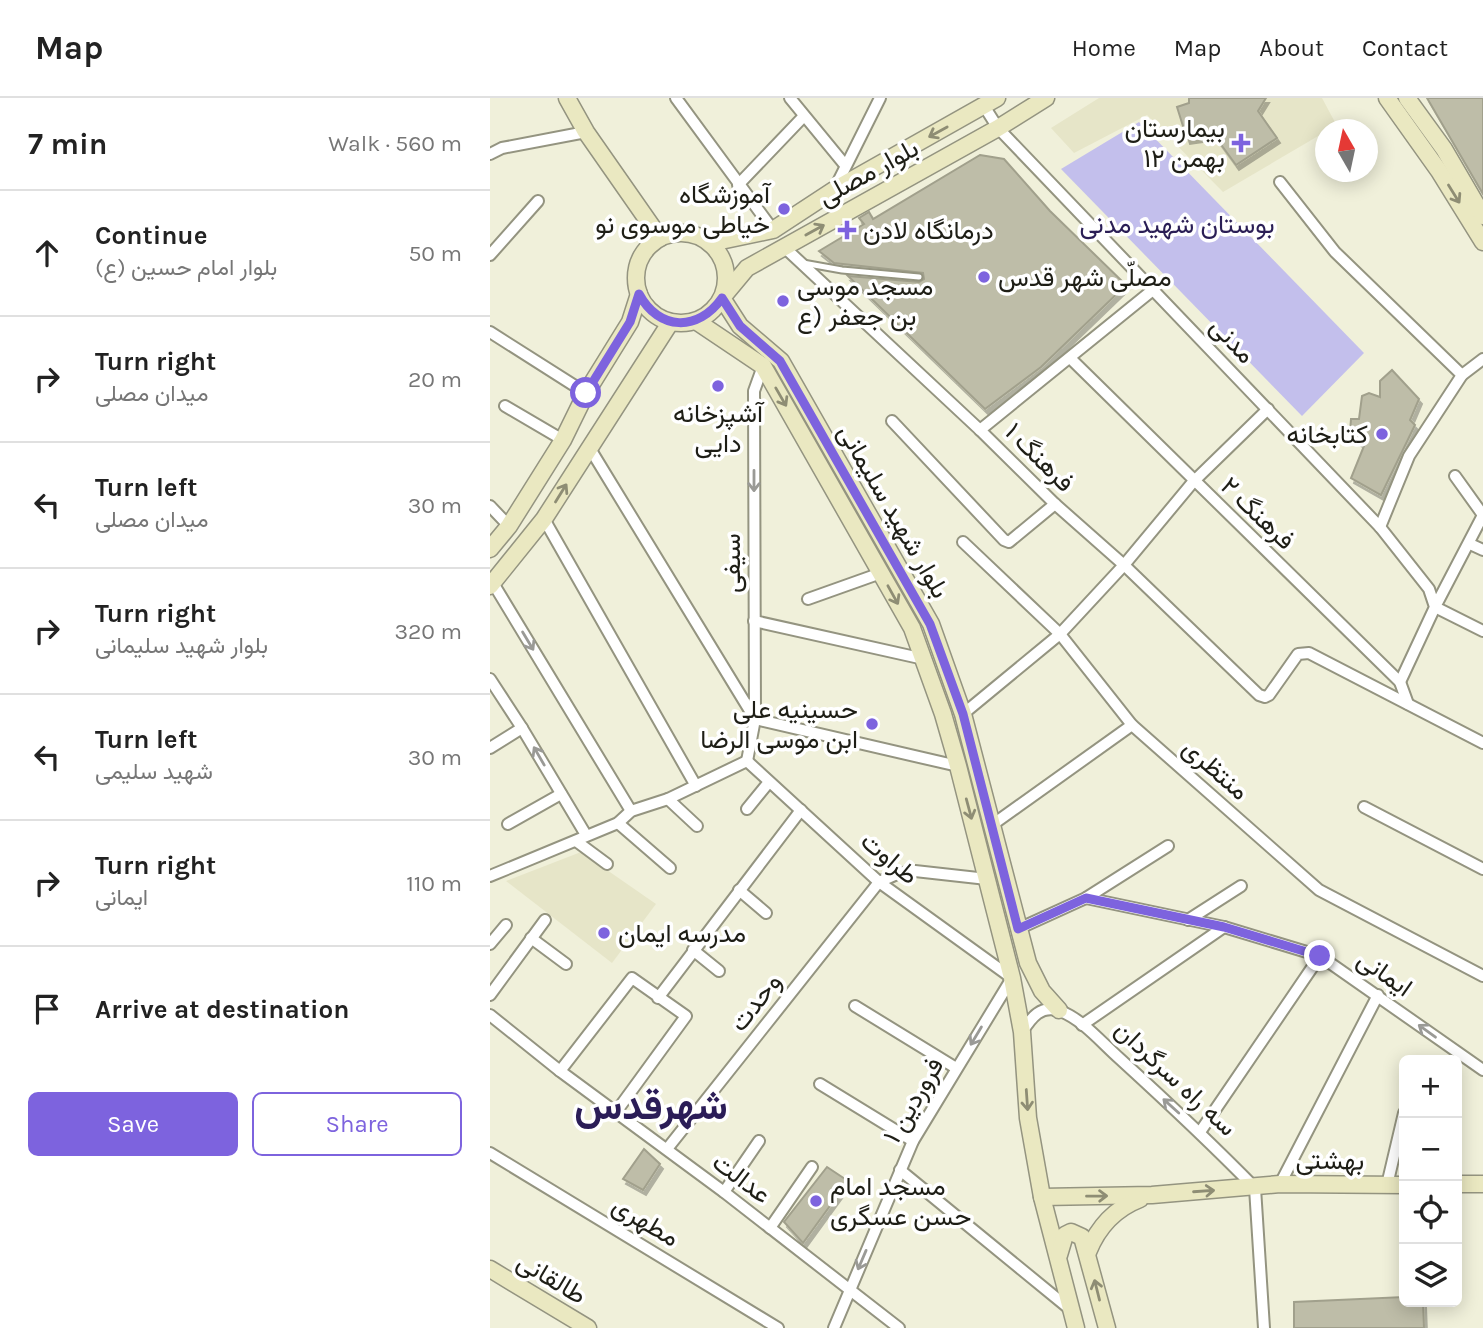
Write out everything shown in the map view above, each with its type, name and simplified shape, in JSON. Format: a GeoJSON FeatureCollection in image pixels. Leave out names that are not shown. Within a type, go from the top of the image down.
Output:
{"type":"FeatureCollection","features":[{"type":"Feature","properties":{"kind":"main road"},"geometry":{"type":"LineString","coordinates":[[567,98],[586,132],[660,237]]}},
{"type":"Feature","properties":{"kind":"main road","name":"بلوار مصلی"},"geometry":{"type":"LineString","coordinates":[[722,298],[747,268],[998,128],[1046,98]]}},
{"type":"Feature","properties":{"kind":"main road"},"geometry":{"type":"LineString","coordinates":[[1387,98],[1483,216]]}},
{"type":"Feature","properties":{"kind":"main road"},"geometry":{"type":"LineString","coordinates":[[1407,98],[1483,242]]}},
{"type":"Feature","properties":{"kind":"main road","name":"بلوار مصلی"},"geometry":{"type":"LineString","coordinates":[[711,243],[773,230],[834,190],[991,102]]}},
{"type":"Feature","properties":{"kind":"main road"},"geometry":{"type":"LineString","coordinates":[[686,232],[711,243],[726,268],[727,284],[722,298],[706,316],[696,321],[670,323],[655,314],[639,294],[636,274],[639,260],[648,247],[660,237],[686,232]]}},
{"type":"Feature","properties":{"kind":"main road"},"geometry":{"type":"LineString","coordinates":[[490,549],[509,526],[563,440],[586,393],[630,322],[639,294]]}},
{"type":"Feature","properties":{"kind":"main road","name":"بلوار شهید سلیمانی"},"geometry":{"type":"LineString","coordinates":[[722,298],[740,326],[780,361],[930,624],[963,714],[1028,963],[1042,991],[1059,1010]]}},
{"type":"Feature","properties":{"kind":"main road","name":"بلوار شهید سلیمانی"},"geometry":{"type":"LineString","coordinates":[[696,321],[763,366],[912,628],[958,766],[1012,978],[1022,1032]]}},
{"type":"Feature","properties":{"kind":"main road"},"geometry":{"type":"LineString","coordinates":[[491,584],[544,520],[670,323]]}},
{"type":"Feature","properties":{"kind":"main road"},"geometry":{"type":"LineString","coordinates":[[1022,1032],[1028,1118],[1042,1197],[1076,1328]]}},
{"type":"Feature","properties":{"kind":"main road","name":"بهشتی"},"geometry":{"type":"LineString","coordinates":[[1255,1188],[1280,1184],[1399,1185]]}},
{"type":"Feature","properties":{"kind":"main road"},"geometry":{"type":"LineString","coordinates":[[1462,1184],[1483,1184]]}},
{"type":"Feature","properties":{"kind":"main road"},"geometry":{"type":"LineString","coordinates":[[1042,1197],[1152,1195],[1255,1188]]}},
{"type":"Feature","properties":{"kind":"main road"},"geometry":{"type":"LineString","coordinates":[[1088,1252],[1094,1237],[1109,1217],[1125,1205],[1152,1195]]}},
{"type":"Feature","properties":{"kind":"main road"},"geometry":{"type":"LineString","coordinates":[[1059,1255],[1065,1236],[1071,1232],[1082,1237],[1107,1328]]}},
{"type":"Feature","properties":{"kind":"main road","name":"طالقانی"},"geometry":{"type":"LineString","coordinates":[[490,1269],[588,1328]]}},
{"type":"Feature","properties":{"kind":"street"},"geometry":{"type":"LineString","coordinates":[[676,98],[773,230]]}},
{"type":"Feature","properties":{"kind":"street"},"geometry":{"type":"LineString","coordinates":[[790,98],[845,165]]}},
{"type":"Feature","properties":{"kind":"street"},"geometry":{"type":"LineString","coordinates":[[834,190],[880,98]]}},
{"type":"Feature","properties":{"kind":"street","name":"مدنی"},"geometry":{"type":"LineString","coordinates":[[991,102],[998,128],[1380,527],[1430,589],[1436,607]]}},
{"type":"Feature","properties":{"kind":"street"},"geometry":{"type":"LineString","coordinates":[[738,185],[804,116]]}},
{"type":"Feature","properties":{"kind":"street"},"geometry":{"type":"LineString","coordinates":[[490,154],[502,148],[586,132]]}},
{"type":"Feature","properties":{"kind":"street"},"geometry":{"type":"LineString","coordinates":[[1280,182],[1335,252],[1462,375]]}},
{"type":"Feature","properties":{"kind":"street"},"geometry":{"type":"LineString","coordinates":[[490,255],[538,201]]}},
{"type":"Feature","properties":{"kind":"street","name":"فرهنگ ۱"},"geometry":{"type":"LineString","coordinates":[[784,247],[1259,695],[1269,695],[1297,654],[1303,652],[1408,704]]}},
{"type":"Feature","properties":{"kind":"street"},"geometry":{"type":"LineString","coordinates":[[980,429],[1154,289]]}},
{"type":"Feature","properties":{"kind":"street"},"geometry":{"type":"LineString","coordinates":[[490,332],[586,393]]}},
{"type":"Feature","properties":{"kind":"street","name":"فرهنگ ۲"},"geometry":{"type":"LineString","coordinates":[[1070,358],[1193,482],[1400,682],[1408,704]]}},
{"type":"Feature","properties":{"kind":"street"},"geometry":{"type":"LineString","coordinates":[[1380,527],[1409,456],[1462,375],[1483,359]]}},
{"type":"Feature","properties":{"kind":"street","name":"سیفی"},"geometry":{"type":"LineString","coordinates":[[747,761],[755,719],[754,391],[763,366]]}},
{"type":"Feature","properties":{"kind":"street"},"geometry":{"type":"LineString","coordinates":[[505,406],[563,440]]}},
{"type":"Feature","properties":{"kind":"street"},"geometry":{"type":"LineString","coordinates":[[963,714],[1060,634],[1124,565],[1193,482],[1268,409]]}},
{"type":"Feature","properties":{"kind":"street"},"geometry":{"type":"LineString","coordinates":[[892,421],[1004,540],[1009,542],[1055,504]]}},
{"type":"Feature","properties":{"kind":"street"},"geometry":{"type":"LineString","coordinates":[[589,447],[755,719],[958,766]]}},
{"type":"Feature","properties":{"kind":"street"},"geometry":{"type":"LineString","coordinates":[[1400,682],[1483,515],[1455,476]]}},
{"type":"Feature","properties":{"kind":"street"},"geometry":{"type":"LineString","coordinates":[[490,506],[509,526]]}},
{"type":"Feature","properties":{"kind":"street"},"geometry":{"type":"LineString","coordinates":[[544,520],[696,786]]}},
{"type":"Feature","properties":{"kind":"street","name":"منتظری"},"geometry":{"type":"LineString","coordinates":[[963,542],[1060,634],[1132,725],[1319,890],[1483,976]]}},
{"type":"Feature","properties":{"kind":"street"},"geometry":{"type":"LineString","coordinates":[[1470,544],[1483,550]]}},
{"type":"Feature","properties":{"kind":"street"},"geometry":{"type":"LineString","coordinates":[[808,599],[881,573]]}},
{"type":"Feature","properties":{"kind":"street"},"geometry":{"type":"LineString","coordinates":[[491,584],[631,811]]}},
{"type":"Feature","properties":{"kind":"street"},"geometry":{"type":"LineString","coordinates":[[1436,607],[1483,631]]}},
{"type":"Feature","properties":{"kind":"street"},"geometry":{"type":"LineString","coordinates":[[754,621],[924,659]]}},
{"type":"Feature","properties":{"kind":"street"},"geometry":{"type":"LineString","coordinates":[[490,679],[561,794],[581,838],[607,864]]}},
{"type":"Feature","properties":{"kind":"street"},"geometry":{"type":"LineString","coordinates":[[490,703],[502,697]]}},
{"type":"Feature","properties":{"kind":"street"},"geometry":{"type":"LineString","coordinates":[[1408,704],[1483,743]]}},
{"type":"Feature","properties":{"kind":"street"},"geometry":{"type":"LineString","coordinates":[[992,825],[1132,725]]}},
{"type":"Feature","properties":{"kind":"street"},"geometry":{"type":"LineString","coordinates":[[490,748],[522,728]]}},
{"type":"Feature","properties":{"kind":"street"},"geometry":{"type":"LineString","coordinates":[[490,876],[618,823],[631,811],[668,799],[747,761]]}},
{"type":"Feature","properties":{"kind":"street","name":"طراوت"},"geometry":{"type":"LineString","coordinates":[[747,761],[879,882],[1012,978]]}},
{"type":"Feature","properties":{"kind":"street"},"geometry":{"type":"LineString","coordinates":[[747,809],[769,782]]}},
{"type":"Feature","properties":{"kind":"street"},"geometry":{"type":"LineString","coordinates":[[508,824],[561,794]]}},
{"type":"Feature","properties":{"kind":"street"},"geometry":{"type":"LineString","coordinates":[[668,799],[697,826]]}},
{"type":"Feature","properties":{"kind":"street"},"geometry":{"type":"LineString","coordinates":[[1364,807],[1483,869]]}},
{"type":"Feature","properties":{"kind":"street"},"geometry":{"type":"LineString","coordinates":[[658,998],[801,810]]}},
{"type":"Feature","properties":{"kind":"street"},"geometry":{"type":"LineString","coordinates":[[618,823],[670,868]]}},
{"type":"Feature","properties":{"kind":"street"},"geometry":{"type":"LineString","coordinates":[[1018,929],[1086,898],[1168,846]]}},
{"type":"Feature","properties":{"kind":"street"},"geometry":{"type":"LineString","coordinates":[[879,882],[897,874],[915,871],[987,878]]}},
{"type":"Feature","properties":{"kind":"street","name":"وحدت"},"geometry":{"type":"LineString","coordinates":[[667,1149],[879,882]]}},
{"type":"Feature","properties":{"kind":"street"},"geometry":{"type":"LineString","coordinates":[[1188,920],[1241,886]]}},
{"type":"Feature","properties":{"kind":"street"},"geometry":{"type":"LineString","coordinates":[[739,890],[766,913]]}},
{"type":"Feature","properties":{"kind":"street","name":"ایمانی"},"geometry":{"type":"LineString","coordinates":[[1086,898],[1224,927],[1320,956],[1378,995],[1482,1073]]}},
{"type":"Feature","properties":{"kind":"street"},"geometry":{"type":"LineString","coordinates":[[490,995],[545,920]]}},
{"type":"Feature","properties":{"kind":"street"},"geometry":{"type":"LineString","coordinates":[[490,944],[506,925]]}},
{"type":"Feature","properties":{"kind":"street"},"geometry":{"type":"LineString","coordinates":[[1082,1024],[1224,927]]}},
{"type":"Feature","properties":{"kind":"street"},"geometry":{"type":"LineString","coordinates":[[531,938],[566,964]]}},
{"type":"Feature","properties":{"kind":"street"},"geometry":{"type":"LineString","coordinates":[[693,950],[719,971]]}},
{"type":"Feature","properties":{"kind":"street"},"geometry":{"type":"LineString","coordinates":[[1200,1132],[1320,956]]}},
{"type":"Feature","properties":{"kind":"street"},"geometry":{"type":"LineString","coordinates":[[560,1071],[632,978],[686,1016],[616,1112]]}},
{"type":"Feature","properties":{"kind":"street","name":"فروردین ۱"},"geometry":{"type":"LineString","coordinates":[[834,1328],[913,1141],[1012,978]]}},
{"type":"Feature","properties":{"kind":"street"},"geometry":{"type":"LineString","coordinates":[[1280,1184],[1378,995]]}},
{"type":"Feature","properties":{"kind":"street"},"geometry":{"type":"LineString","coordinates":[[855,1006],[956,1068]]}},
{"type":"Feature","properties":{"kind":"street"},"geometry":{"type":"LineString","coordinates":[[1022,1032],[1032,1015],[1043,1010],[1059,1010]]}},
{"type":"Feature","properties":{"kind":"street","name":"سه راه سرگردان"},"geometry":{"type":"LineString","coordinates":[[1059,1010],[1082,1024],[1200,1132],[1255,1188]]}},
{"type":"Feature","properties":{"kind":"street","name":"عدالت"},"geometry":{"type":"LineString","coordinates":[[490,1015],[899,1328]]}},
{"type":"Feature","properties":{"kind":"street"},"geometry":{"type":"LineString","coordinates":[[820,1084],[913,1141]]}},
{"type":"Feature","properties":{"kind":"street"},"geometry":{"type":"LineString","coordinates":[[1387,1185],[1403,1118]]}},
{"type":"Feature","properties":{"kind":"street"},"geometry":{"type":"LineString","coordinates":[[724,1192],[759,1141]]}},
{"type":"Feature","properties":{"kind":"street","name":"مطهری"},"geometry":{"type":"LineString","coordinates":[[490,1153],[778,1328]]}},
{"type":"Feature","properties":{"kind":"street"},"geometry":{"type":"LineString","coordinates":[[770,1228],[812,1167]]}},
{"type":"Feature","properties":{"kind":"street"},"geometry":{"type":"LineString","coordinates":[[900,1170],[1071,1310]]}},
{"type":"Feature","properties":{"kind":"street"},"geometry":{"type":"LineString","coordinates":[[1255,1188],[1264,1328]]}},
{"type":"Feature","properties":{"kind":"lane"},"geometry":{"type":"LineString","coordinates":[[800,262],[842,270],[919,277]]}},
{"type":"Feature","properties":{"kind":"shaded area","name":"بیمارستان ۱۲ بهمن"},"geometry":{"type":"Polygon","coordinates":[[[1099,98],[1322,98],[1333,119],[1315,119],[1315,138],[1223,192],[1147,115],[1074,153],[1051,128],[1099,98]]]}},
{"type":"Feature","properties":{"kind":"shaded area","name":"مدرسه ایمان"},"geometry":{"type":"Polygon","coordinates":[[[581,852],[656,904],[612,963],[506,881],[581,852]]]}},
{"type":"Feature","properties":{"kind":"green space","name":"بوستان شهید مدنی"},"geometry":{"type":"Polygon","coordinates":[[[1139,122],[1364,353],[1302,416],[1061,169],[1139,122]]]}},
{"type":"Feature","properties":{"kind":"building"},"geometry":{"type":"Polygon","coordinates":[[[1189,98],[1266,98],[1258,111],[1277,138],[1236,165],[1214,135],[1187,139],[1177,107],[1189,103],[1189,98]]]}},
{"type":"Feature","properties":{"kind":"building"},"geometry":{"type":"Polygon","coordinates":[[[1427,98],[1483,98],[1483,194],[1427,98]]]}},
{"type":"Feature","properties":{"kind":"building","name":"مصلّی شهر قدس"},"geometry":{"type":"Polygon","coordinates":[[[980,155],[1004,159],[1050,211],[1126,285],[1041,367],[985,409],[848,276],[919,282],[924,279],[923,273],[834,263],[819,251],[864,224],[859,218],[869,212],[873,219],[980,155]]]}},
{"type":"Feature","properties":{"kind":"building","name":"کتابخانه"},"geometry":{"type":"Polygon","coordinates":[[[1392,370],[1419,399],[1410,420],[1415,425],[1381,495],[1351,478],[1364,446],[1355,438],[1356,435],[1350,432],[1351,419],[1359,419],[1362,396],[1369,393],[1380,397],[1380,381],[1392,370]]]}},
{"type":"Feature","properties":{"kind":"building"},"geometry":{"type":"Polygon","coordinates":[[[644,1149],[660,1164],[643,1190],[623,1179],[644,1149]]]}},
{"type":"Feature","properties":{"kind":"building","name":"مسجد امام حسن عسگری"},"geometry":{"type":"Polygon","coordinates":[[[827,1167],[848,1181],[803,1243],[784,1222],[827,1167]]]}},
{"type":"Feature","properties":{"kind":"building"},"geometry":{"type":"Polygon","coordinates":[[[1399,1297],[1399,1307],[1423,1307],[1424,1328],[1294,1328],[1294,1302],[1399,1297]]]}},
{"type":"Feature","properties":{"kind":"place","name":"بیمارستان ۱۲ بهمن"},"geometry":{"type":"Point","coordinates":[1241,143]}},
{"type":"Feature","properties":{"kind":"place","name":"آموزشگاه خیاطی موسوی نو"},"geometry":{"type":"Point","coordinates":[784,209]}},
{"type":"Feature","properties":{"kind":"place","name":"درمانگاه لادن"},"geometry":{"type":"Point","coordinates":[847,230]}},
{"type":"Feature","properties":{"kind":"place","name":"مصلّی شهر قدس"},"geometry":{"type":"Point","coordinates":[984,277]}},
{"type":"Feature","properties":{"kind":"place","name":"مسجد موسی بن جعفر (ع"},"geometry":{"type":"Point","coordinates":[783,301]}},
{"type":"Feature","properties":{"kind":"place","name":"آشپزخانه دایی"},"geometry":{"type":"Point","coordinates":[718,386]}},
{"type":"Feature","properties":{"kind":"place","name":"کتابخانه"},"geometry":{"type":"Point","coordinates":[1382,434]}},
{"type":"Feature","properties":{"kind":"place","name":"حسینیه علی ابن موسی الرضا"},"geometry":{"type":"Point","coordinates":[872,724]}},
{"type":"Feature","properties":{"kind":"place","name":"مدرسه ایمان"},"geometry":{"type":"Point","coordinates":[604,933]}},
{"type":"Feature","properties":{"kind":"place","name":"مسجد امام حسن عسگری"},"geometry":{"type":"Point","coordinates":[816,1201]}},
{"type":"Feature","properties":{"kind":"district","name":"شهرقدس"},"geometry":{"type":"Point","coordinates":[651,1105]}},
{"type":"Feature","properties":{"kind":"route"},"geometry":{"type":"LineString","coordinates":[[586,393],[630,322],[639,294],[655,314],[670,323],[696,321],[706,316],[722,298],[740,326],[780,361],[930,624],[963,714],[1018,929],[1086,898],[1224,927],[1320,956]]}}]}
